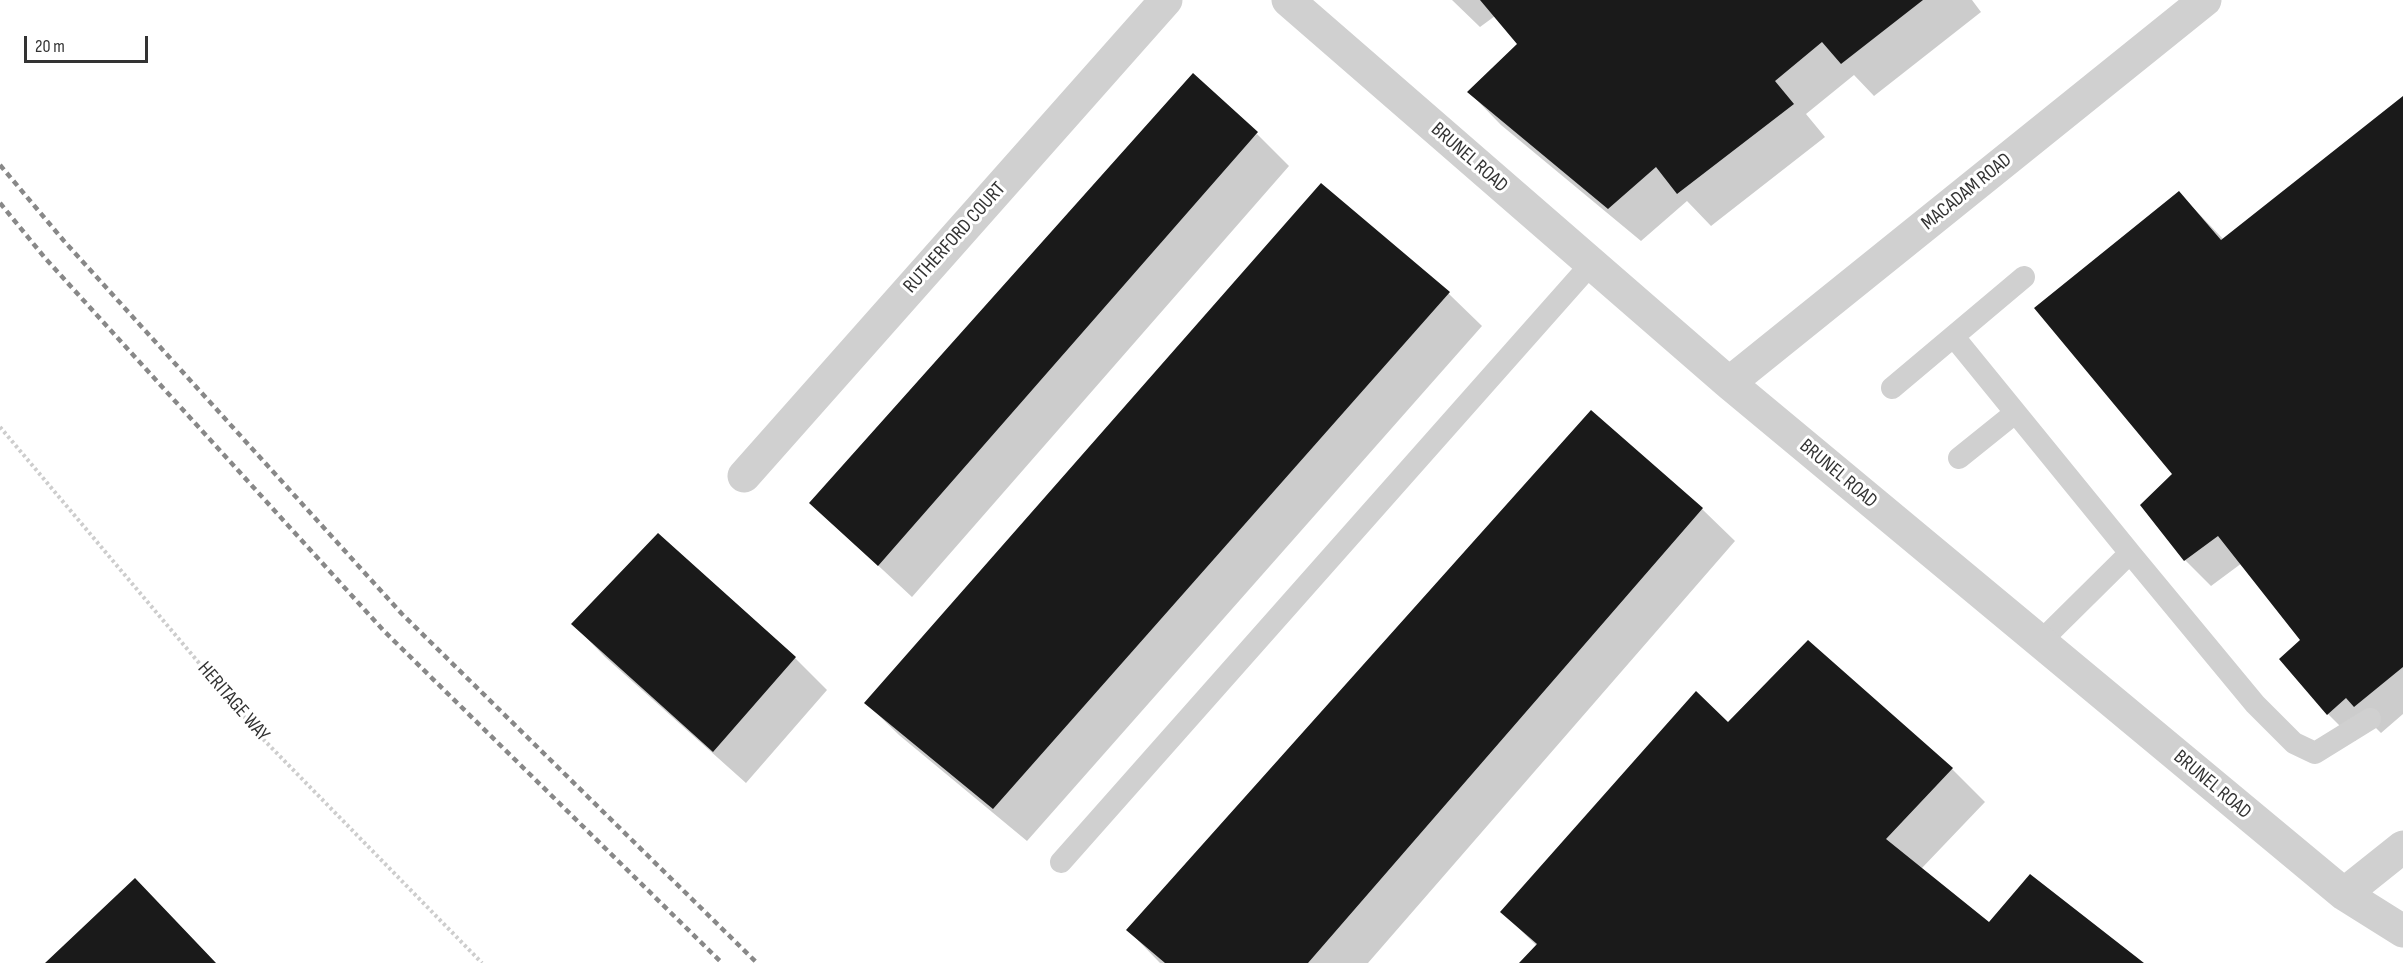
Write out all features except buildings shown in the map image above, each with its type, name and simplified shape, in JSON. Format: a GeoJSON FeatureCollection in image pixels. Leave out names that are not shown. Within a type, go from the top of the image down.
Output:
{"type":"FeatureCollection","features":[{"type":"Feature","properties":{"kind":"street","name":"RUTHERFORD COURT"},"geometry":{"type":"LineString","coordinates":[[744,476],[1166,0]]}},
{"type":"Feature","properties":{"kind":"street","name":"BRUNEL ROAD"},"geometry":{"type":"LineString","coordinates":[[1288,0],[1729,383],[2344,894],[2403,932]]}},
{"type":"Feature","properties":{"kind":"street","name":"MACADAM ROAD"},"geometry":{"type":"LineString","coordinates":[[1729,383],[2200,1]]}},
{"type":"Feature","properties":{"kind":"street"},"geometry":{"type":"LineString","coordinates":[[2344,894],[2403,847]]}},
{"type":"Feature","properties":{"kind":"lane"},"geometry":{"type":"LineString","coordinates":[[1061,862],[1591,264]]}},
{"type":"Feature","properties":{"kind":"lane"},"geometry":{"type":"LineString","coordinates":[[1892,388],[2024,277]]}},
{"type":"Feature","properties":{"kind":"lane"},"geometry":{"type":"LineString","coordinates":[[1954,337],[2255,704],[2294,743],[2315,753],[2370,719]]}},
{"type":"Feature","properties":{"kind":"lane"},"geometry":{"type":"LineString","coordinates":[[1959,458],[2016,413]]}},
{"type":"Feature","properties":{"kind":"lane"},"geometry":{"type":"LineString","coordinates":[[2040,642],[2130,554]]}},
{"type":"Feature","properties":{"kind":"path","name":"HERITAGE WAY"},"geometry":{"type":"LineString","coordinates":[[0,427],[264,740],[482,963]]}},
{"type":"Feature","properties":{"kind":"railway"},"geometry":{"type":"LineString","coordinates":[[0,165],[64,241],[402,614],[757,963]]}},
{"type":"Feature","properties":{"kind":"railway"},"geometry":{"type":"LineString","coordinates":[[0,203],[45,258],[384,631],[722,963]]}}]}
